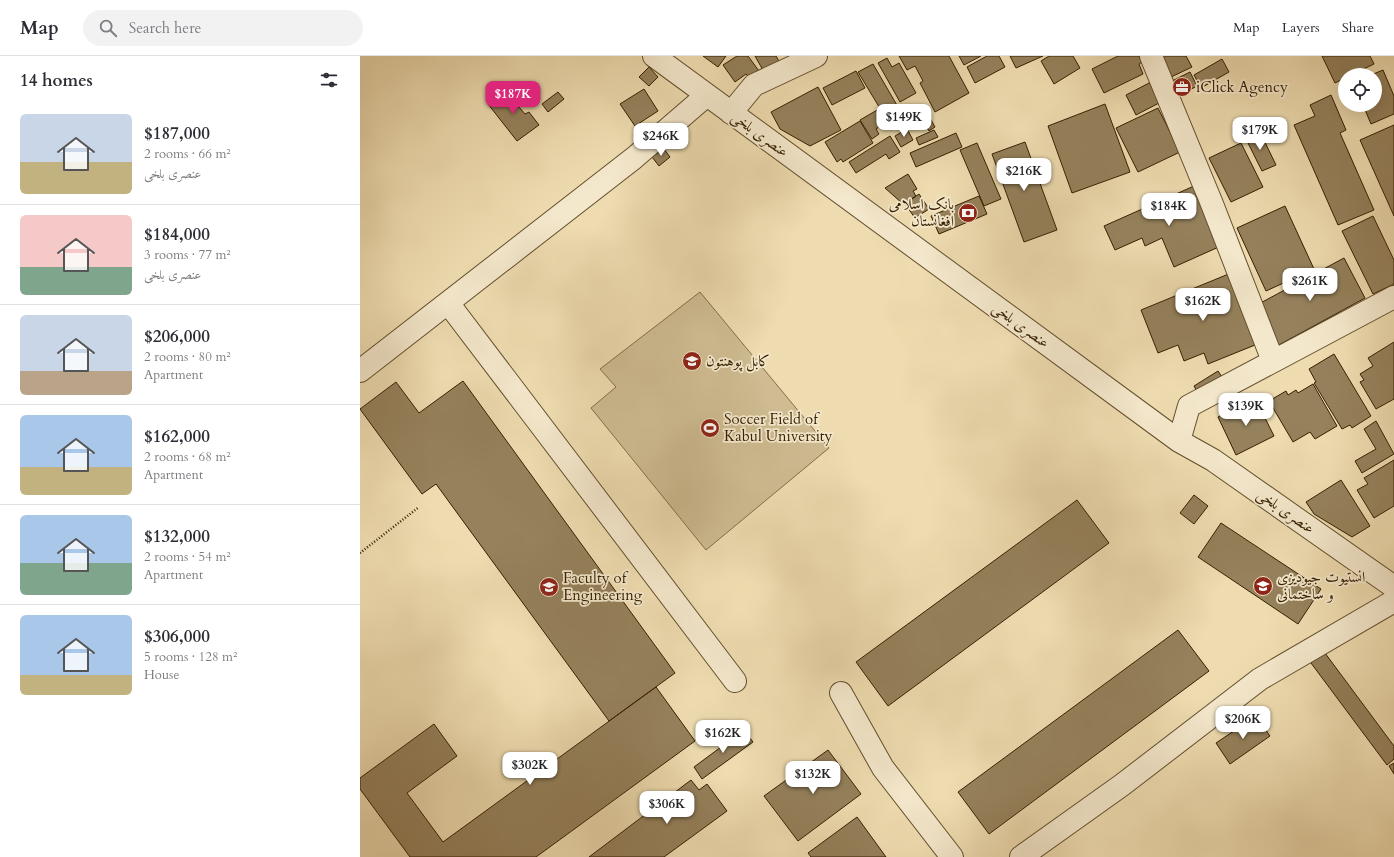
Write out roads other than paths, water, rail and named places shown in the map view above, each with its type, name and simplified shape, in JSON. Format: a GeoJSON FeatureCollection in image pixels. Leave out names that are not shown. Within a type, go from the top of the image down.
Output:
{"type":"FeatureCollection","features":[{"type":"Feature","properties":{"kind":"street","name":"عنصری بلخی"},"geometry":{"type":"LineString","coordinates":[[654,56],[1179,441],[1213,460],[1394,587]]}},
{"type":"Feature","properties":{"kind":"street"},"geometry":{"type":"LineString","coordinates":[[731,113],[754,85],[816,56]]}},
{"type":"Feature","properties":{"kind":"street"},"geometry":{"type":"LineString","coordinates":[[1151,56],[1212,204],[1273,361]]}},
{"type":"Feature","properties":{"kind":"street"},"geometry":{"type":"LineString","coordinates":[[360,371],[628,163],[707,95]]}},
{"type":"Feature","properties":{"kind":"street"},"geometry":{"type":"LineString","coordinates":[[1179,441],[1189,406],[1394,297]]}},
{"type":"Feature","properties":{"kind":"street"},"geometry":{"type":"LineString","coordinates":[[448,303],[735,681]]}},
{"type":"Feature","properties":{"kind":"street"},"geometry":{"type":"LineString","coordinates":[[1021,857],[1122,784],[1260,679],[1394,601]]}},
{"type":"Feature","properties":{"kind":"street"},"geometry":{"type":"LineString","coordinates":[[841,693],[883,768],[952,857]]}},
{"type":"Feature","properties":{"kind":"place","name":"iClick Agency"},"geometry":{"type":"Point","coordinates":[1182,87]}},
{"type":"Feature","properties":{"kind":"place","name":"بانک اسلامی افغانستان"},"geometry":{"type":"Point","coordinates":[968,213]}},
{"type":"Feature","properties":{"kind":"place","name":"کابل پوهنتون"},"geometry":{"type":"Point","coordinates":[692,361]}},
{"type":"Feature","properties":{"kind":"place","name":"Soccer Field of Kabul University"},"geometry":{"type":"Point","coordinates":[710,428]}},
{"type":"Feature","properties":{"kind":"place","name":"انستیوت جیودیزی و ساختمانی"},"geometry":{"type":"Point","coordinates":[1263,586]}},
{"type":"Feature","properties":{"kind":"place","name":"Faculty of Engineering"},"geometry":{"type":"Point","coordinates":[549,587]}}]}
